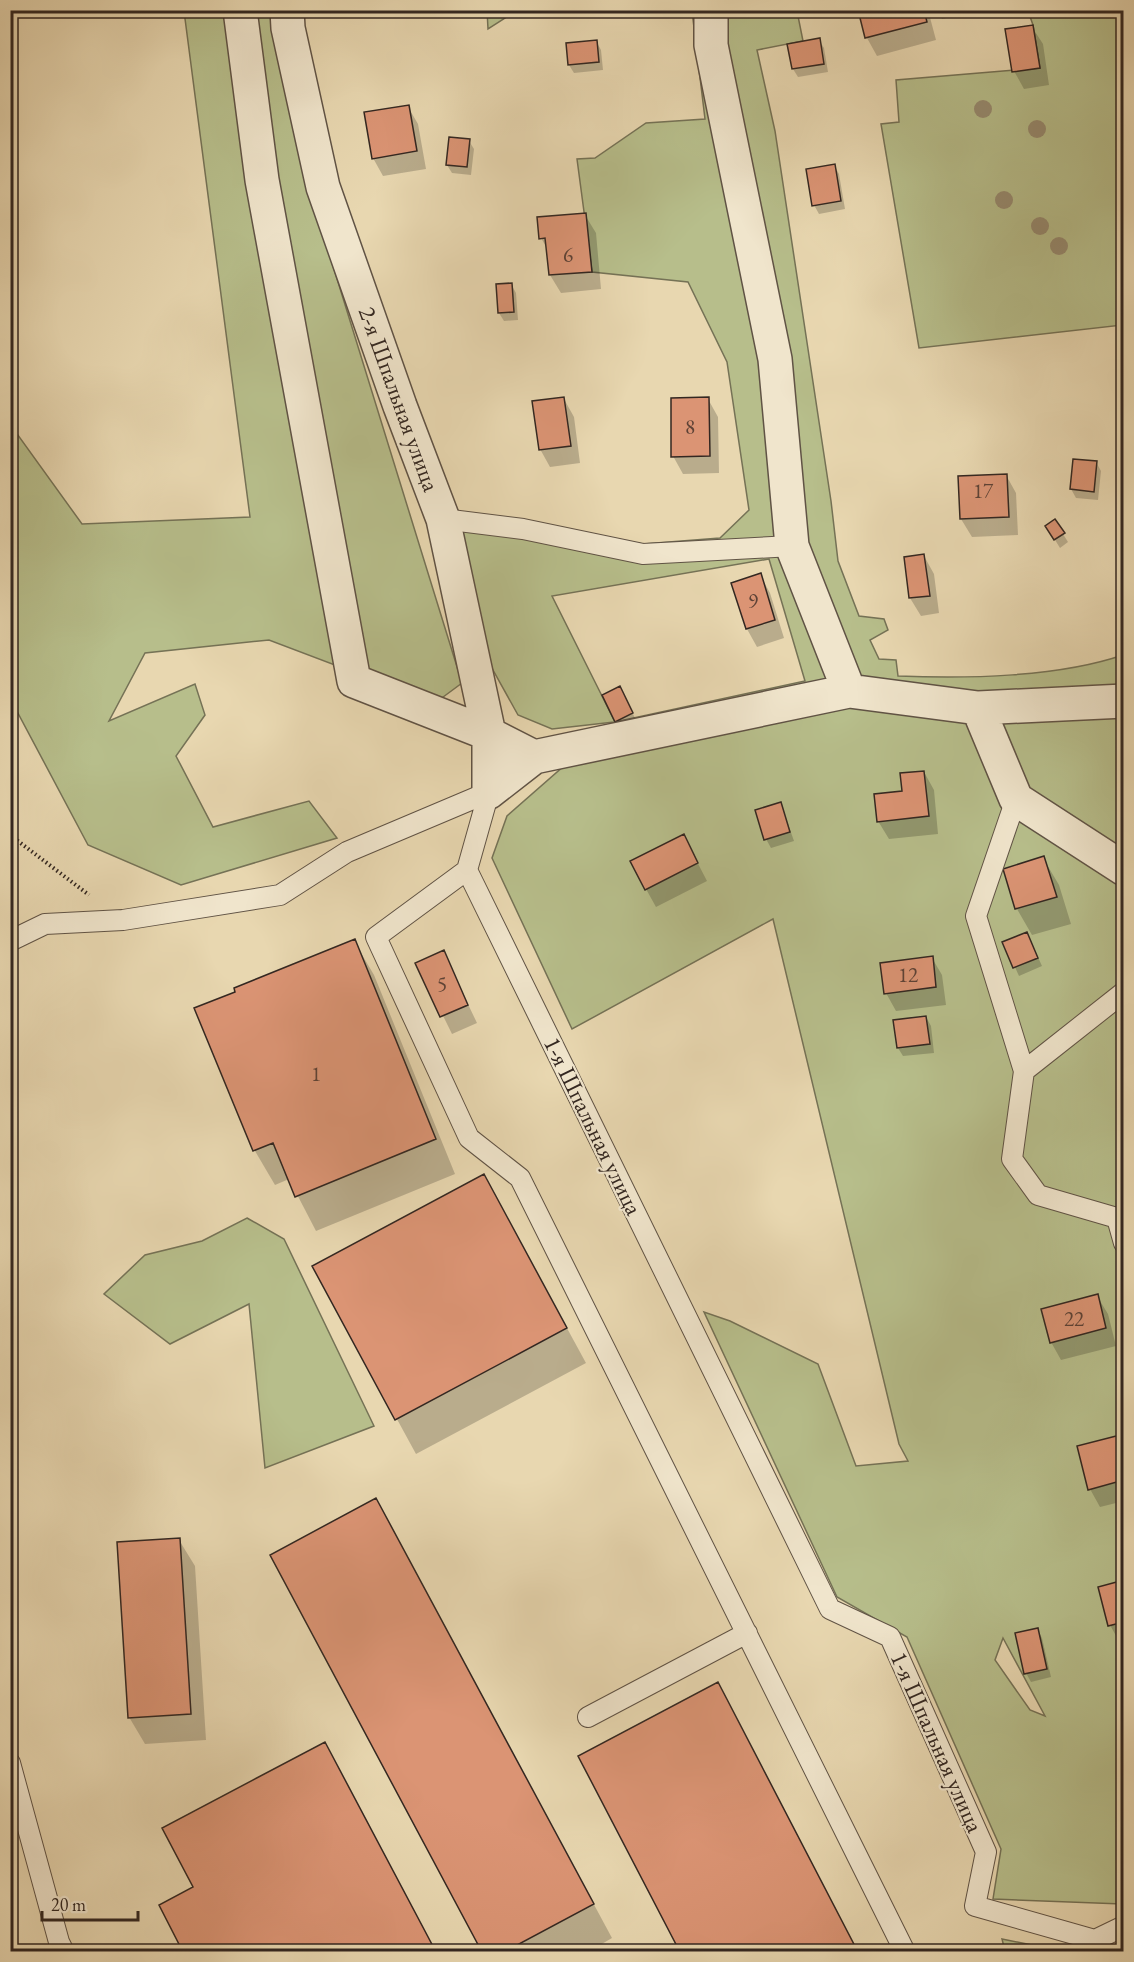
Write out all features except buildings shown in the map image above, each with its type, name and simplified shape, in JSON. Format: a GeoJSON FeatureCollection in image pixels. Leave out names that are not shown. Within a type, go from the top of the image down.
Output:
{"type":"FeatureCollection","features":[{"type":"Feature","properties":{"kind":"street"},"geometry":{"type":"LineString","coordinates":[[240,10],[264,191],[354,681],[489,734],[534,757]]}},
{"type":"Feature","properties":{"kind":"street","name":"2-я Шпальная улица"},"geometry":{"type":"LineString","coordinates":[[287,10],[288,28],[323,188],[400,406],[443,519],[489,734],[489,792]]}},
{"type":"Feature","properties":{"kind":"street"},"geometry":{"type":"LineString","coordinates":[[711,10],[711,45],[775,359],[792,546],[849,691]]}},
{"type":"Feature","properties":{"kind":"street"},"geometry":{"type":"LineString","coordinates":[[489,792],[534,757],[849,691],[978,708],[1119,696]]}},
{"type":"Feature","properties":{"kind":"street"},"geometry":{"type":"LineString","coordinates":[[978,708],[1016,799],[1124,869]]}},
{"type":"Feature","properties":{"kind":"lane"},"geometry":{"type":"LineString","coordinates":[[443,519],[523,529],[643,554],[792,546]]}},
{"type":"Feature","properties":{"kind":"lane"},"geometry":{"type":"LineString","coordinates":[[489,792],[467,870],[376,937],[469,1138],[520,1178],[905,1952]]}},
{"type":"Feature","properties":{"kind":"lane"},"geometry":{"type":"LineString","coordinates":[[10,941],[45,924],[123,921],[280,895],[347,852],[489,792]]}},
{"type":"Feature","properties":{"kind":"lane"},"geometry":{"type":"LineString","coordinates":[[1016,799],[976,916],[1024,1071],[1012,1159],[1038,1195],[1120,1212],[1124,1243]]}},
{"type":"Feature","properties":{"kind":"lane","name":"1-я Шпальная улица"},"geometry":{"type":"LineString","coordinates":[[467,870],[830,1609],[890,1637],[986,1852],[975,1906],[1095,1940],[1124,1926]]}},
{"type":"Feature","properties":{"kind":"lane"},"geometry":{"type":"LineString","coordinates":[[1024,1071],[1124,992]]}},
{"type":"Feature","properties":{"kind":"lane"},"geometry":{"type":"LineString","coordinates":[[588,1717],[747,1633]]}},
{"type":"Feature","properties":{"kind":"lane"},"geometry":{"type":"LineString","coordinates":[[10,1763],[59,1942],[64,1952]]}},
{"type":"Feature","properties":{"kind":"path"},"geometry":{"type":"LineString","coordinates":[[10,835],[123,921]]}},
{"type":"Feature","properties":{"kind":"green space"},"geometry":{"type":"Polygon","coordinates":[[[487,10],[516,10],[516,11],[488,29],[487,10]]]}},
{"type":"Feature","properties":{"kind":"green space"},"geometry":{"type":"Polygon","coordinates":[[[184,11],[274,11],[317,214],[462,683],[435,703],[269,640],[145,653],[109,721],[195,684],[205,715],[176,756],[213,827],[309,801],[337,838],[181,885],[88,845],[11,700],[10,424],[82,524],[250,517],[184,11]]]}},
{"type":"Feature","properties":{"kind":"green space"},"geometry":{"type":"Polygon","coordinates":[[[692,11],[797,11],[803,41],[757,50],[775,131],[838,561],[859,616],[884,619],[888,630],[870,640],[879,659],[896,660],[898,676],[953,677],[1042,672],[1071,668],[1123,655],[1122,1904],[993,1899],[1001,1849],[907,1637],[837,1597],[704,1312],[730,1321],[818,1364],[856,1466],[908,1461],[899,1444],[773,919],[572,1029],[492,858],[507,816],[614,722],[552,729],[518,715],[488,661],[458,512],[643,544],[720,538],[749,510],[727,362],[688,282],[592,272],[577,159],[595,158],[646,123],[705,119],[692,11]],[[769,559],[552,596],[615,722],[805,681],[769,559]],[[1003,1638],[995,1660],[1030,1710],[1045,1716],[1003,1638]]]}},
{"type":"Feature","properties":{"kind":"green space"},"geometry":{"type":"Polygon","coordinates":[[[1028,11],[1123,11],[1123,543],[1117,524],[1122,325],[919,348],[881,124],[899,122],[896,80],[1040,68],[1033,25],[1028,11]]]}},
{"type":"Feature","properties":{"kind":"green space"},"geometry":{"type":"Polygon","coordinates":[[[247,1218],[284,1239],[374,1426],[265,1468],[249,1304],[170,1344],[104,1294],[145,1255],[202,1241],[247,1218]]]}},
{"type":"Feature","properties":{"kind":"green space"},"geometry":{"type":"Polygon","coordinates":[[[1002,1939],[1062,1951],[1005,1951],[1002,1939]]]}}]}
